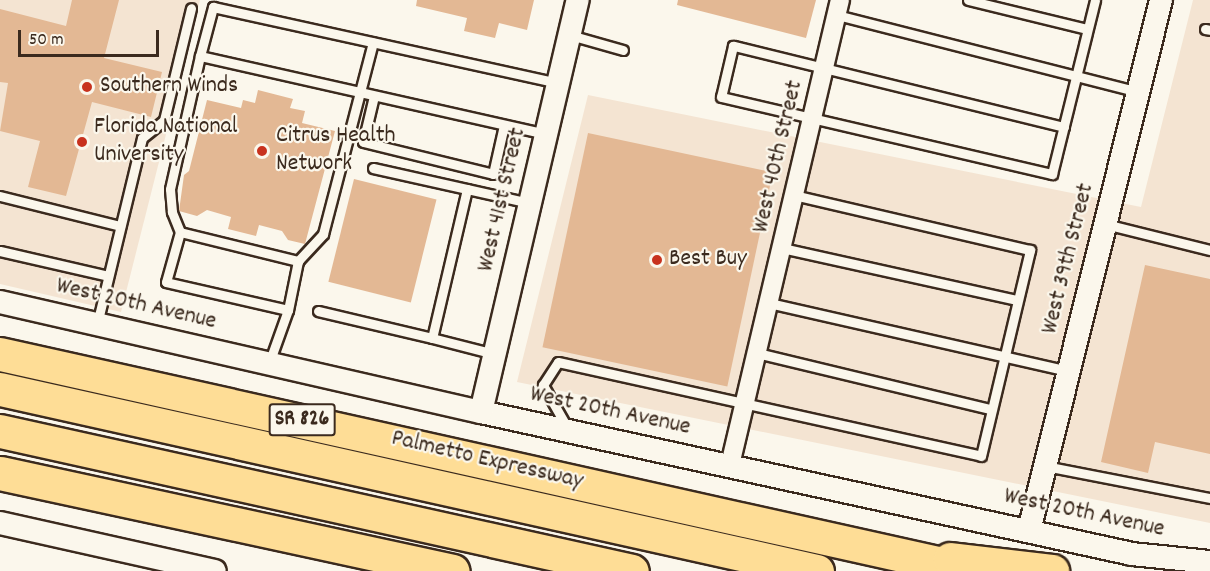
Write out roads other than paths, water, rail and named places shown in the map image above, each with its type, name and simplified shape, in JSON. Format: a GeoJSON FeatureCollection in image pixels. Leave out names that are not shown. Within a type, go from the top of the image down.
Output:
{"type":"FeatureCollection","features":[{"type":"Feature","properties":{"kind":"highway","name":"Palmetto Expressway"},"geometry":{"type":"LineString","coordinates":[[0,354],[973,571]]}},
{"type":"Feature","properties":{"kind":"highway"},"geometry":{"type":"LineString","coordinates":[[0,389],[817,571]]}},
{"type":"Feature","properties":{"kind":"highway"},"geometry":{"type":"LineString","coordinates":[[0,431],[632,571]]}},
{"type":"Feature","properties":{"kind":"highway"},"geometry":{"type":"LineString","coordinates":[[0,474],[453,571]]}},
{"type":"Feature","properties":{"kind":"highway"},"geometry":{"type":"LineString","coordinates":[[868,547],[1052,571]]}},
{"type":"Feature","properties":{"kind":"street","name":"West 41st Street"},"geometry":{"type":"LineString","coordinates":[[481,412],[578,0]]}},
{"type":"Feature","properties":{"kind":"street","name":"West 39th Street"},"geometry":{"type":"LineString","coordinates":[[1029,531],[1161,0]]}},
{"type":"Feature","properties":{"kind":"street","name":"West 40th Street"},"geometry":{"type":"LineString","coordinates":[[730,465],[838,8]]}},
{"type":"Feature","properties":{"kind":"street","name":"West 20th Avenue"},"geometry":{"type":"LineString","coordinates":[[0,302],[481,412],[1132,554],[1210,562]]}},
{"type":"Feature","properties":{"kind":"street"},"geometry":{"type":"LineString","coordinates":[[0,523],[148,564],[215,571]]}},
{"type":"Feature","properties":{"kind":"lane"},"geometry":{"type":"LineString","coordinates":[[968,0],[1087,29]]}},
{"type":"Feature","properties":{"kind":"lane"},"geometry":{"type":"LineString","coordinates":[[1064,127],[733,46],[721,97],[813,116],[1052,174],[1064,127],[1076,78],[1087,29],[1095,0]]}},
{"type":"Feature","properties":{"kind":"lane"},"geometry":{"type":"LineString","coordinates":[[288,310],[166,282],[180,232],[172,212],[170,189],[213,7],[558,83]]}},
{"type":"Feature","properties":{"kind":"lane"},"geometry":{"type":"LineString","coordinates":[[97,324],[141,138],[164,120],[191,8]]}},
{"type":"Feature","properties":{"kind":"lane"},"geometry":{"type":"LineString","coordinates":[[838,8],[1076,78],[1138,92]]}},
{"type":"Feature","properties":{"kind":"lane"},"geometry":{"type":"LineString","coordinates":[[570,35],[623,50]]}},
{"type":"Feature","properties":{"kind":"lane"},"geometry":{"type":"LineString","coordinates":[[269,363],[288,310],[298,261],[323,234],[374,42]]}},
{"type":"Feature","properties":{"kind":"lane"},"geometry":{"type":"LineString","coordinates":[[200,56],[546,134]]}},
{"type":"Feature","properties":{"kind":"lane"},"geometry":{"type":"LineString","coordinates":[[374,96],[363,142],[493,174],[504,125]]}},
{"type":"Feature","properties":{"kind":"lane"},"geometry":{"type":"LineString","coordinates":[[373,168],[530,203]]}},
{"type":"Feature","properties":{"kind":"lane"},"geometry":{"type":"LineString","coordinates":[[432,338],[467,189]]}},
{"type":"Feature","properties":{"kind":"lane"},"geometry":{"type":"LineString","coordinates":[[569,431],[543,385],[558,362],[981,456],[1030,250],[794,195]]}},
{"type":"Feature","properties":{"kind":"lane"},"geometry":{"type":"LineString","coordinates":[[0,196],[120,226]]}},
{"type":"Feature","properties":{"kind":"lane"},"geometry":{"type":"LineString","coordinates":[[1105,224],[1210,250]]}},
{"type":"Feature","properties":{"kind":"lane"},"geometry":{"type":"LineString","coordinates":[[180,232],[298,261]]}},
{"type":"Feature","properties":{"kind":"lane"},"geometry":{"type":"LineString","coordinates":[[782,248],[1017,300]]}},
{"type":"Feature","properties":{"kind":"lane"},"geometry":{"type":"LineString","coordinates":[[0,251],[108,276]]}},
{"type":"Feature","properties":{"kind":"lane"},"geometry":{"type":"LineString","coordinates":[[769,303],[1069,371]]}},
{"type":"Feature","properties":{"kind":"lane"},"geometry":{"type":"LineString","coordinates":[[318,311],[495,354]]}},
{"type":"Feature","properties":{"kind":"lane"},"geometry":{"type":"LineString","coordinates":[[757,353],[991,409]]}},
{"type":"Feature","properties":{"kind":"lane"},"geometry":{"type":"LineString","coordinates":[[1045,466],[1210,498]]}},
{"type":"Feature","properties":{"kind":"place","name":"Southern Winds"},"geometry":{"type":"Point","coordinates":[87,87]}},
{"type":"Feature","properties":{"kind":"place","name":"Florida National University"},"geometry":{"type":"Point","coordinates":[82,142]}},
{"type":"Feature","properties":{"kind":"place","name":"Citrus Health Network"},"geometry":{"type":"Point","coordinates":[262,151]}},
{"type":"Feature","properties":{"kind":"place","name":"Best Buy"},"geometry":{"type":"Point","coordinates":[657,260]}}]}
